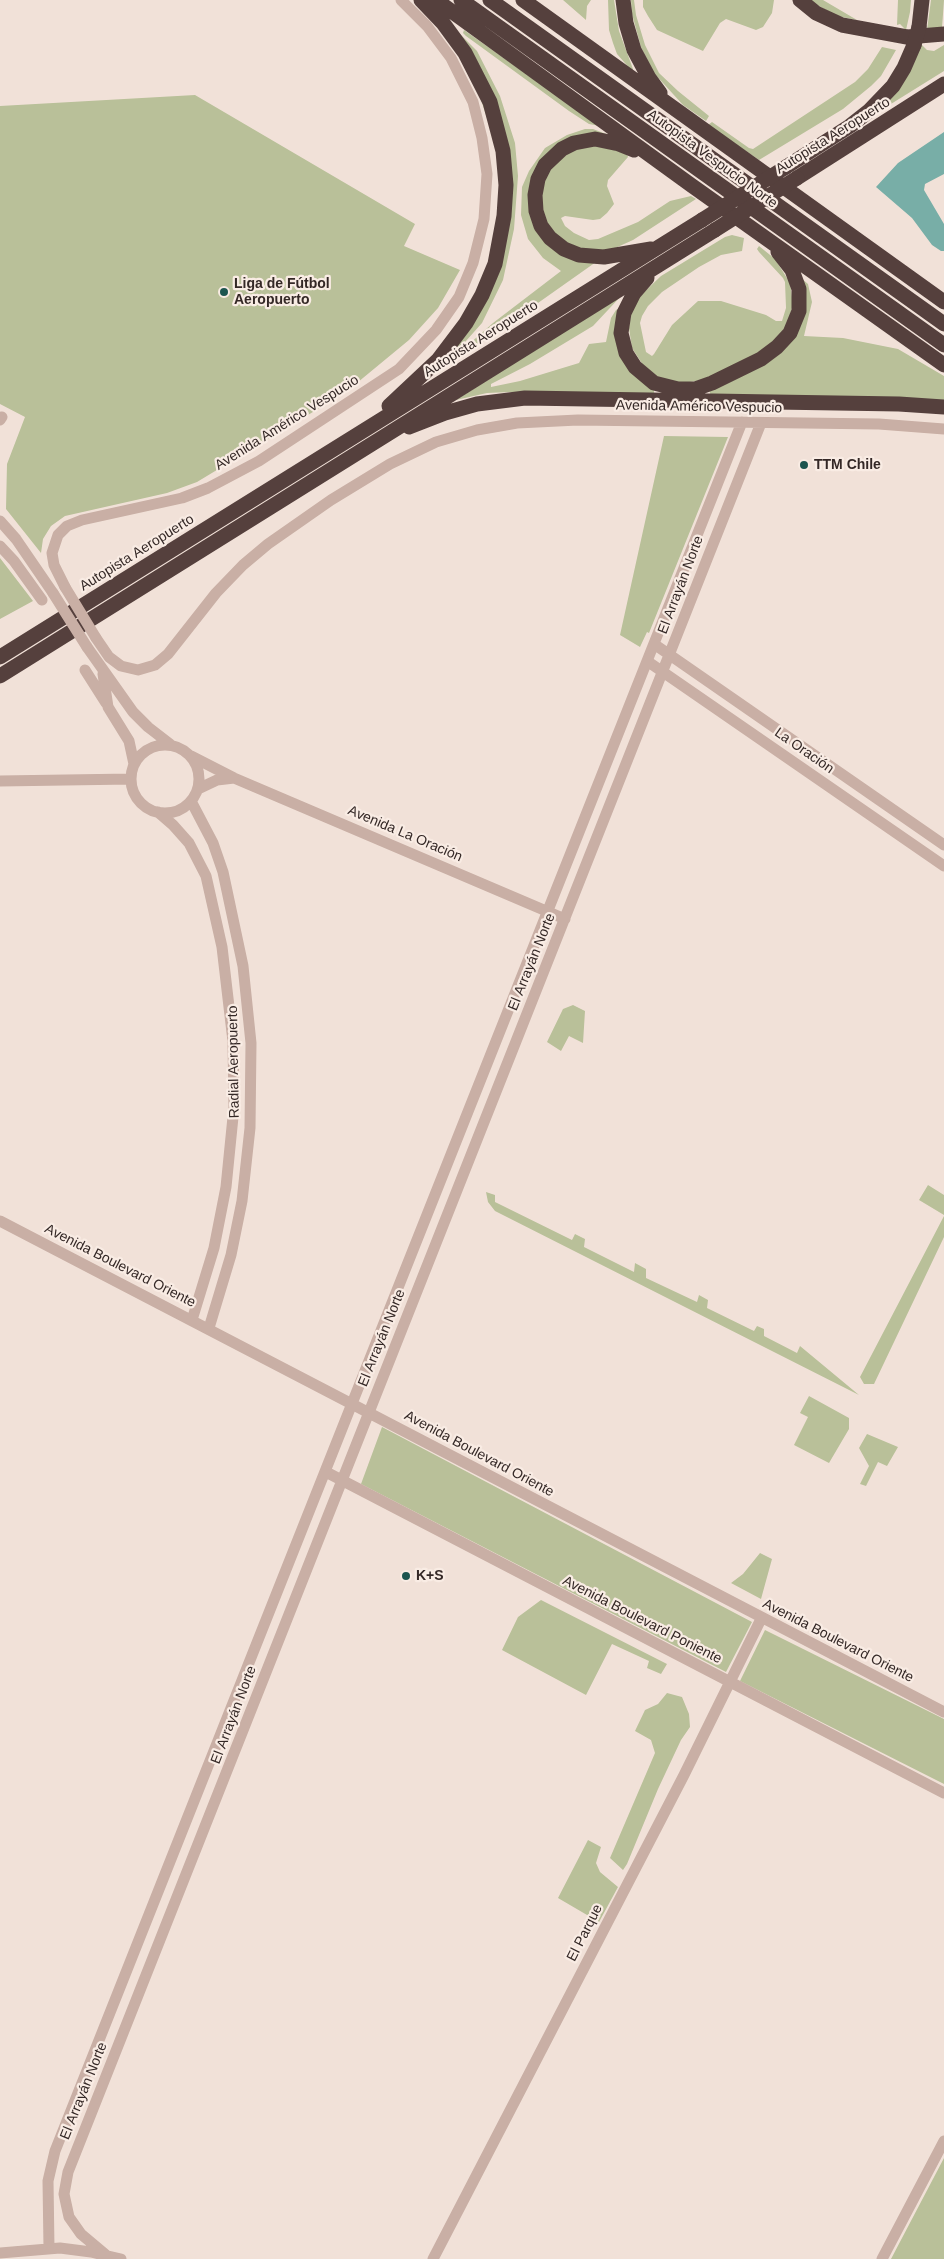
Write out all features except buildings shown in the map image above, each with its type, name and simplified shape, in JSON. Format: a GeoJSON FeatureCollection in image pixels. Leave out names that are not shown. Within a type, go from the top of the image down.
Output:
{"type":"FeatureCollection","features":[{"type":"Feature","properties":{"kind":"highway"},"geometry":{"type":"LineString","coordinates":[[369,427],[438,360],[466,323],[482,295],[492,272],[499,248],[504,216],[506,184],[503,151],[490,102],[465,53],[443,23],[421,0]]}},
{"type":"Feature","properties":{"kind":"highway"},"geometry":{"type":"LineString","coordinates":[[436,0],[656,160],[944,365]]}},
{"type":"Feature","properties":{"kind":"highway","name":"Autopista Vespucio Norte"},"geometry":{"type":"LineString","coordinates":[[461,0],[944,345]]}},
{"type":"Feature","properties":{"kind":"highway","name":"Autopista Vespucio Norte"},"geometry":{"type":"LineString","coordinates":[[490,0],[944,324]]}},
{"type":"Feature","properties":{"kind":"highway"},"geometry":{"type":"LineString","coordinates":[[523,0],[944,302]]}},
{"type":"Feature","properties":{"kind":"highway"},"geometry":{"type":"LineString","coordinates":[[623,0],[626,23],[634,50],[649,78],[669,104]]}},
{"type":"Feature","properties":{"kind":"highway"},"geometry":{"type":"LineString","coordinates":[[800,0],[816,14],[842,25],[896,36],[918,37],[944,34]]}},
{"type":"Feature","properties":{"kind":"highway","name":"Autopista Aeropuerto"},"geometry":{"type":"LineString","coordinates":[[0,658],[658,248],[850,126],[869,111],[893,86],[904,68],[919,27],[922,0]]}},
{"type":"Feature","properties":{"kind":"highway","name":"Autopista Aeropuerto"},"geometry":{"type":"LineString","coordinates":[[0,676],[672,257],[944,84]]}},
{"type":"Feature","properties":{"kind":"highway"},"geometry":{"type":"LineString","coordinates":[[894,117],[944,95]]}},
{"type":"Feature","properties":{"kind":"highway"},"geometry":{"type":"LineString","coordinates":[[656,160],[610,142],[595,140],[574,143],[556,153],[545,165],[538,179],[535,203],[538,219],[546,232],[557,244],[572,252],[586,256],[604,257],[658,248]]}},
{"type":"Feature","properties":{"kind":"highway"},"geometry":{"type":"LineString","coordinates":[[672,257],[642,283],[630,299],[622,320],[622,340],[630,361],[648,378],[670,388],[695,389],[712,383],[761,359],[777,347],[793,327],[800,302],[798,283],[787,264],[762,235]]}},
{"type":"Feature","properties":{"kind":"highway"},"geometry":{"type":"LineString","coordinates":[[375,441],[460,408],[491,401],[525,398],[944,406]]}},
{"type":"Feature","properties":{"kind":"street","name":"Avenida Américo Vespucio"},"geometry":{"type":"LineString","coordinates":[[401,0],[427,26],[451,58],[473,102],[482,138],[487,174],[484,219],[473,263],[459,296],[436,330],[399,369],[259,461],[208,488],[182,498],[82,520],[67,526],[58,534],[52,553],[54,565],[65,587],[109,657],[121,666],[138,670],[155,665],[168,654],[221,588],[268,544],[331,500],[390,464],[421,448],[456,435],[496,426],[537,421],[887,424],[944,429]]}},
{"type":"Feature","properties":{"kind":"street","name":"El Arrayán Norte"},"geometry":{"type":"LineString","coordinates":[[49,2248],[48,2181],[55,2151],[742,422]]}},
{"type":"Feature","properties":{"kind":"street","name":"El Arrayán Norte"},"geometry":{"type":"LineString","coordinates":[[106,2255],[81,2234],[69,2216],[64,2194],[68,2172],[761,423]]}},
{"type":"Feature","properties":{"kind":"street"},"geometry":{"type":"LineString","coordinates":[[0,521],[16,539],[87,647],[133,712],[148,727],[170,744],[191,756],[199,773],[198,789],[191,801],[176,811],[158,812],[147,808],[139,801],[133,792],[131,779],[134,764],[139,756],[151,747],[170,744]]}},
{"type":"Feature","properties":{"kind":"street"},"geometry":{"type":"LineString","coordinates":[[0,546],[14,561],[42,600]]}},
{"type":"Feature","properties":{"kind":"street","name":"La Oración"},"geometry":{"type":"LineString","coordinates":[[654,644],[944,845]]}},
{"type":"Feature","properties":{"kind":"street"},"geometry":{"type":"LineString","coordinates":[[97,661],[105,681],[108,707]]}},
{"type":"Feature","properties":{"kind":"street","name":"La Oración"},"geometry":{"type":"LineString","coordinates":[[647,661],[944,866]]}},
{"type":"Feature","properties":{"kind":"street"},"geometry":{"type":"LineString","coordinates":[[84,670],[129,741],[134,764]]}},
{"type":"Feature","properties":{"kind":"street","name":"Avenida La Oración"},"geometry":{"type":"LineString","coordinates":[[191,756],[234,778],[565,918]]}},
{"type":"Feature","properties":{"kind":"street"},"geometry":{"type":"LineString","coordinates":[[198,789],[213,781],[234,778]]}},
{"type":"Feature","properties":{"kind":"street"},"geometry":{"type":"LineString","coordinates":[[0,781],[131,779]]}},
{"type":"Feature","properties":{"kind":"street","name":"Radial Aeropuerto"},"geometry":{"type":"LineString","coordinates":[[191,801],[218,855],[233,910],[244,966],[251,1043],[250,1128],[242,1201],[231,1255],[209,1328]]}},
{"type":"Feature","properties":{"kind":"street","name":"Radial Aeropuerto"},"geometry":{"type":"LineString","coordinates":[[158,812],[189,843],[206,876],[222,947],[232,1019],[234,1107],[226,1187],[214,1248],[192,1320]]}},
{"type":"Feature","properties":{"kind":"street","name":"Avenida Boulevard Oriente"},"geometry":{"type":"LineString","coordinates":[[0,1221],[209,1328],[761,1619],[944,1712]]}},
{"type":"Feature","properties":{"kind":"street","name":"Avenida Boulevard Poniente"},"geometry":{"type":"LineString","coordinates":[[326,1472],[944,1793]]}},
{"type":"Feature","properties":{"kind":"street","name":"El Parque"},"geometry":{"type":"LineString","coordinates":[[433,2259],[483,2166],[761,1619]]}},
{"type":"Feature","properties":{"kind":"street"},"geometry":{"type":"LineString","coordinates":[[882,2259],[944,2141]]}},
{"type":"Feature","properties":{"kind":"street"},"geometry":{"type":"LineString","coordinates":[[29,2250],[40,2238],[48,2224]]}},
{"type":"Feature","properties":{"kind":"street"},"geometry":{"type":"LineString","coordinates":[[49,2248],[59,2259]]}},
{"type":"Feature","properties":{"kind":"street"},"geometry":{"type":"LineString","coordinates":[[0,2253],[49,2248],[81,2250],[121,2259]]}},
{"type":"Feature","properties":{"kind":"green space"},"geometry":{"type":"Polygon","coordinates":[[[563,0],[591,0],[587,6],[586,20],[563,0]]]}},
{"type":"Feature","properties":{"kind":"green space"},"geometry":{"type":"Polygon","coordinates":[[[608,0],[614,0],[619,31],[633,69],[632,71],[617,54],[613,43],[609,30],[608,0]]]}},
{"type":"Feature","properties":{"kind":"green space"},"geometry":{"type":"Polygon","coordinates":[[[631,0],[634,0],[636,15],[645,45],[659,73],[709,116],[706,121],[683,105],[653,72],[641,47],[632,14],[631,0]]]}},
{"type":"Feature","properties":{"kind":"green space"},"geometry":{"type":"Polygon","coordinates":[[[643,0],[774,0],[772,13],[763,27],[756,30],[726,19],[720,23],[703,51],[657,30],[643,7],[643,0]]]}},
{"type":"Feature","properties":{"kind":"green space"},"geometry":{"type":"Polygon","coordinates":[[[808,0],[823,0],[857,20],[837,16],[808,0]]]}},
{"type":"Feature","properties":{"kind":"green space"},"geometry":{"type":"Polygon","coordinates":[[[898,0],[911,0],[906,30],[900,24],[897,25],[898,0]]]}},
{"type":"Feature","properties":{"kind":"green space"},"geometry":{"type":"Polygon","coordinates":[[[931,0],[944,0],[942,28],[927,30],[931,0]]]}},
{"type":"Feature","properties":{"kind":"green space"},"geometry":{"type":"Polygon","coordinates":[[[464,30],[600,126],[589,124],[569,111],[466,36],[463,33],[464,30]]]}},
{"type":"Feature","properties":{"kind":"green space"},"geometry":{"type":"Polygon","coordinates":[[[459,33],[477,51],[500,96],[515,143],[518,176],[514,229],[503,280],[482,323],[457,351],[450,353],[472,323],[510,188],[459,33]]]}},
{"type":"Feature","properties":{"kind":"green space"},"geometry":{"type":"Polygon","coordinates":[[[921,44],[927,50],[934,51],[944,45],[944,71],[870,117],[921,44]]]}},
{"type":"Feature","properties":{"kind":"green space"},"geometry":{"type":"Polygon","coordinates":[[[882,47],[896,50],[881,76],[871,86],[843,109],[759,160],[708,125],[712,122],[753,149],[855,82],[868,69],[882,47]]]}},
{"type":"Feature","properties":{"kind":"green space","name":"Liga de Fútbol Aeropuerto"},"geometry":{"type":"Polygon","coordinates":[[[195,95],[415,224],[404,246],[460,270],[438,308],[409,340],[346,392],[197,482],[167,493],[65,516],[51,526],[43,539],[41,553],[6,509],[7,464],[25,417],[0,404],[0,106],[195,95]]]}},
{"type":"Feature","properties":{"kind":"green space"},"geometry":{"type":"Polygon","coordinates":[[[585,129],[593,129],[609,135],[552,150],[535,221],[596,262],[453,363],[452,359],[493,323],[561,271],[543,258],[528,239],[521,215],[522,187],[529,171],[545,148],[567,135],[585,129]]]}},
{"type":"Feature","properties":{"kind":"green space"},"geometry":{"type":"Polygon","coordinates":[[[598,145],[627,154],[628,157],[608,180],[607,186],[614,204],[607,213],[600,219],[593,220],[565,216],[561,218],[565,226],[574,233],[589,240],[598,239],[638,222],[670,201],[691,196],[696,199],[633,240],[613,249],[598,252],[579,249],[562,241],[546,224],[540,196],[549,169],[570,150],[598,145]]]}},
{"type":"Feature","properties":{"kind":"green space"},"geometry":{"type":"Polygon","coordinates":[[[732,235],[744,238],[742,251],[721,255],[699,267],[662,292],[648,306],[640,323],[646,352],[652,356],[672,325],[698,301],[721,301],[766,315],[776,321],[782,321],[786,308],[785,282],[759,252],[757,249],[759,246],[775,259],[790,283],[793,304],[786,329],[764,350],[703,380],[683,383],[659,378],[643,365],[632,348],[629,328],[631,313],[636,300],[661,276],[725,237],[732,235]]]}},
{"type":"Feature","properties":{"kind":"green space"},"geometry":{"type":"Polygon","coordinates":[[[801,278],[808,284],[812,302],[804,336],[843,338],[898,349],[944,376],[944,404],[711,397],[709,389],[780,350],[801,278]]]}},
{"type":"Feature","properties":{"kind":"green space"},"geometry":{"type":"Polygon","coordinates":[[[623,294],[593,326],[530,364],[491,384],[491,387],[520,381],[579,363],[589,344],[606,342],[611,318],[616,310],[621,307],[618,326],[654,386],[654,394],[510,392],[487,393],[456,400],[623,294]]]}},
{"type":"Feature","properties":{"kind":"green space"},"geometry":{"type":"Polygon","coordinates":[[[664,436],[728,437],[649,633],[647,632],[640,647],[620,635],[664,436]]]}},
{"type":"Feature","properties":{"kind":"green space"},"geometry":{"type":"Polygon","coordinates":[[[0,558],[33,601],[0,619],[0,558]]]}},
{"type":"Feature","properties":{"kind":"green space"},"geometry":{"type":"Polygon","coordinates":[[[573,1005],[585,1011],[583,1043],[569,1036],[561,1051],[547,1042],[563,1009],[573,1005]]]}},
{"type":"Feature","properties":{"kind":"green space"},"geometry":{"type":"Polygon","coordinates":[[[928,1185],[944,1195],[944,1215],[919,1200],[928,1185]]]}},
{"type":"Feature","properties":{"kind":"green space"},"geometry":{"type":"Polygon","coordinates":[[[486,1192],[495,1195],[495,1202],[572,1240],[575,1234],[585,1239],[584,1247],[634,1272],[635,1263],[646,1269],[646,1278],[697,1302],[699,1295],[708,1300],[707,1308],[754,1331],[757,1326],[764,1329],[764,1336],[797,1353],[800,1346],[859,1395],[495,1211],[488,1202],[486,1192]]]}},
{"type":"Feature","properties":{"kind":"green space"},"geometry":{"type":"Polygon","coordinates":[[[944,1216],[944,1237],[874,1384],[864,1384],[860,1377],[944,1216]]]}},
{"type":"Feature","properties":{"kind":"green space"},"geometry":{"type":"Polygon","coordinates":[[[809,1396],[849,1418],[849,1429],[829,1463],[794,1445],[808,1417],[800,1413],[809,1396]]]}},
{"type":"Feature","properties":{"kind":"green space"},"geometry":{"type":"Polygon","coordinates":[[[382,1427],[752,1622],[726,1672],[361,1484],[382,1427]]]}},
{"type":"Feature","properties":{"kind":"green space"},"geometry":{"type":"Polygon","coordinates":[[[867,1434],[898,1447],[887,1466],[878,1462],[866,1486],[860,1484],[869,1466],[859,1448],[867,1434]]]}},
{"type":"Feature","properties":{"kind":"green space"},"geometry":{"type":"Polygon","coordinates":[[[760,1553],[772,1559],[761,1599],[731,1583],[743,1574],[760,1553]]]}},
{"type":"Feature","properties":{"kind":"green space"},"geometry":{"type":"Polygon","coordinates":[[[541,1600],[667,1664],[661,1674],[647,1668],[649,1661],[612,1644],[586,1695],[502,1650],[518,1617],[541,1600]]]}},
{"type":"Feature","properties":{"kind":"green space"},"geometry":{"type":"Polygon","coordinates":[[[765,1630],[944,1719],[944,1784],[740,1681],[765,1630]]]}},
{"type":"Feature","properties":{"kind":"green space"},"geometry":{"type":"Polygon","coordinates":[[[667,1693],[682,1697],[689,1714],[690,1727],[681,1740],[658,1789],[623,1870],[610,1858],[655,1753],[651,1740],[635,1731],[645,1710],[658,1704],[667,1693]]]}},
{"type":"Feature","properties":{"kind":"green space"},"geometry":{"type":"Polygon","coordinates":[[[588,1840],[601,1847],[596,1863],[600,1872],[618,1887],[599,1922],[558,1898],[588,1840]]]}},
{"type":"Feature","properties":{"kind":"green space"},"geometry":{"type":"Polygon","coordinates":[[[944,2158],[944,2259],[891,2259],[944,2158]]]}},
{"type":"Feature","properties":{"kind":"water"},"geometry":{"type":"Polygon","coordinates":[[[944,132],[944,174],[925,184],[924,190],[944,224],[944,251],[941,251],[932,245],[912,218],[876,187],[898,163],[944,132]]]}},
{"type":"Feature","properties":{"kind":"place","name":"Liga de Fútbol Aeropuerto"},"geometry":{"type":"Point","coordinates":[224,292]}},
{"type":"Feature","properties":{"kind":"place","name":"TTM Chile"},"geometry":{"type":"Point","coordinates":[804,465]}},
{"type":"Feature","properties":{"kind":"place","name":"K+S"},"geometry":{"type":"Point","coordinates":[406,1576]}}]}
